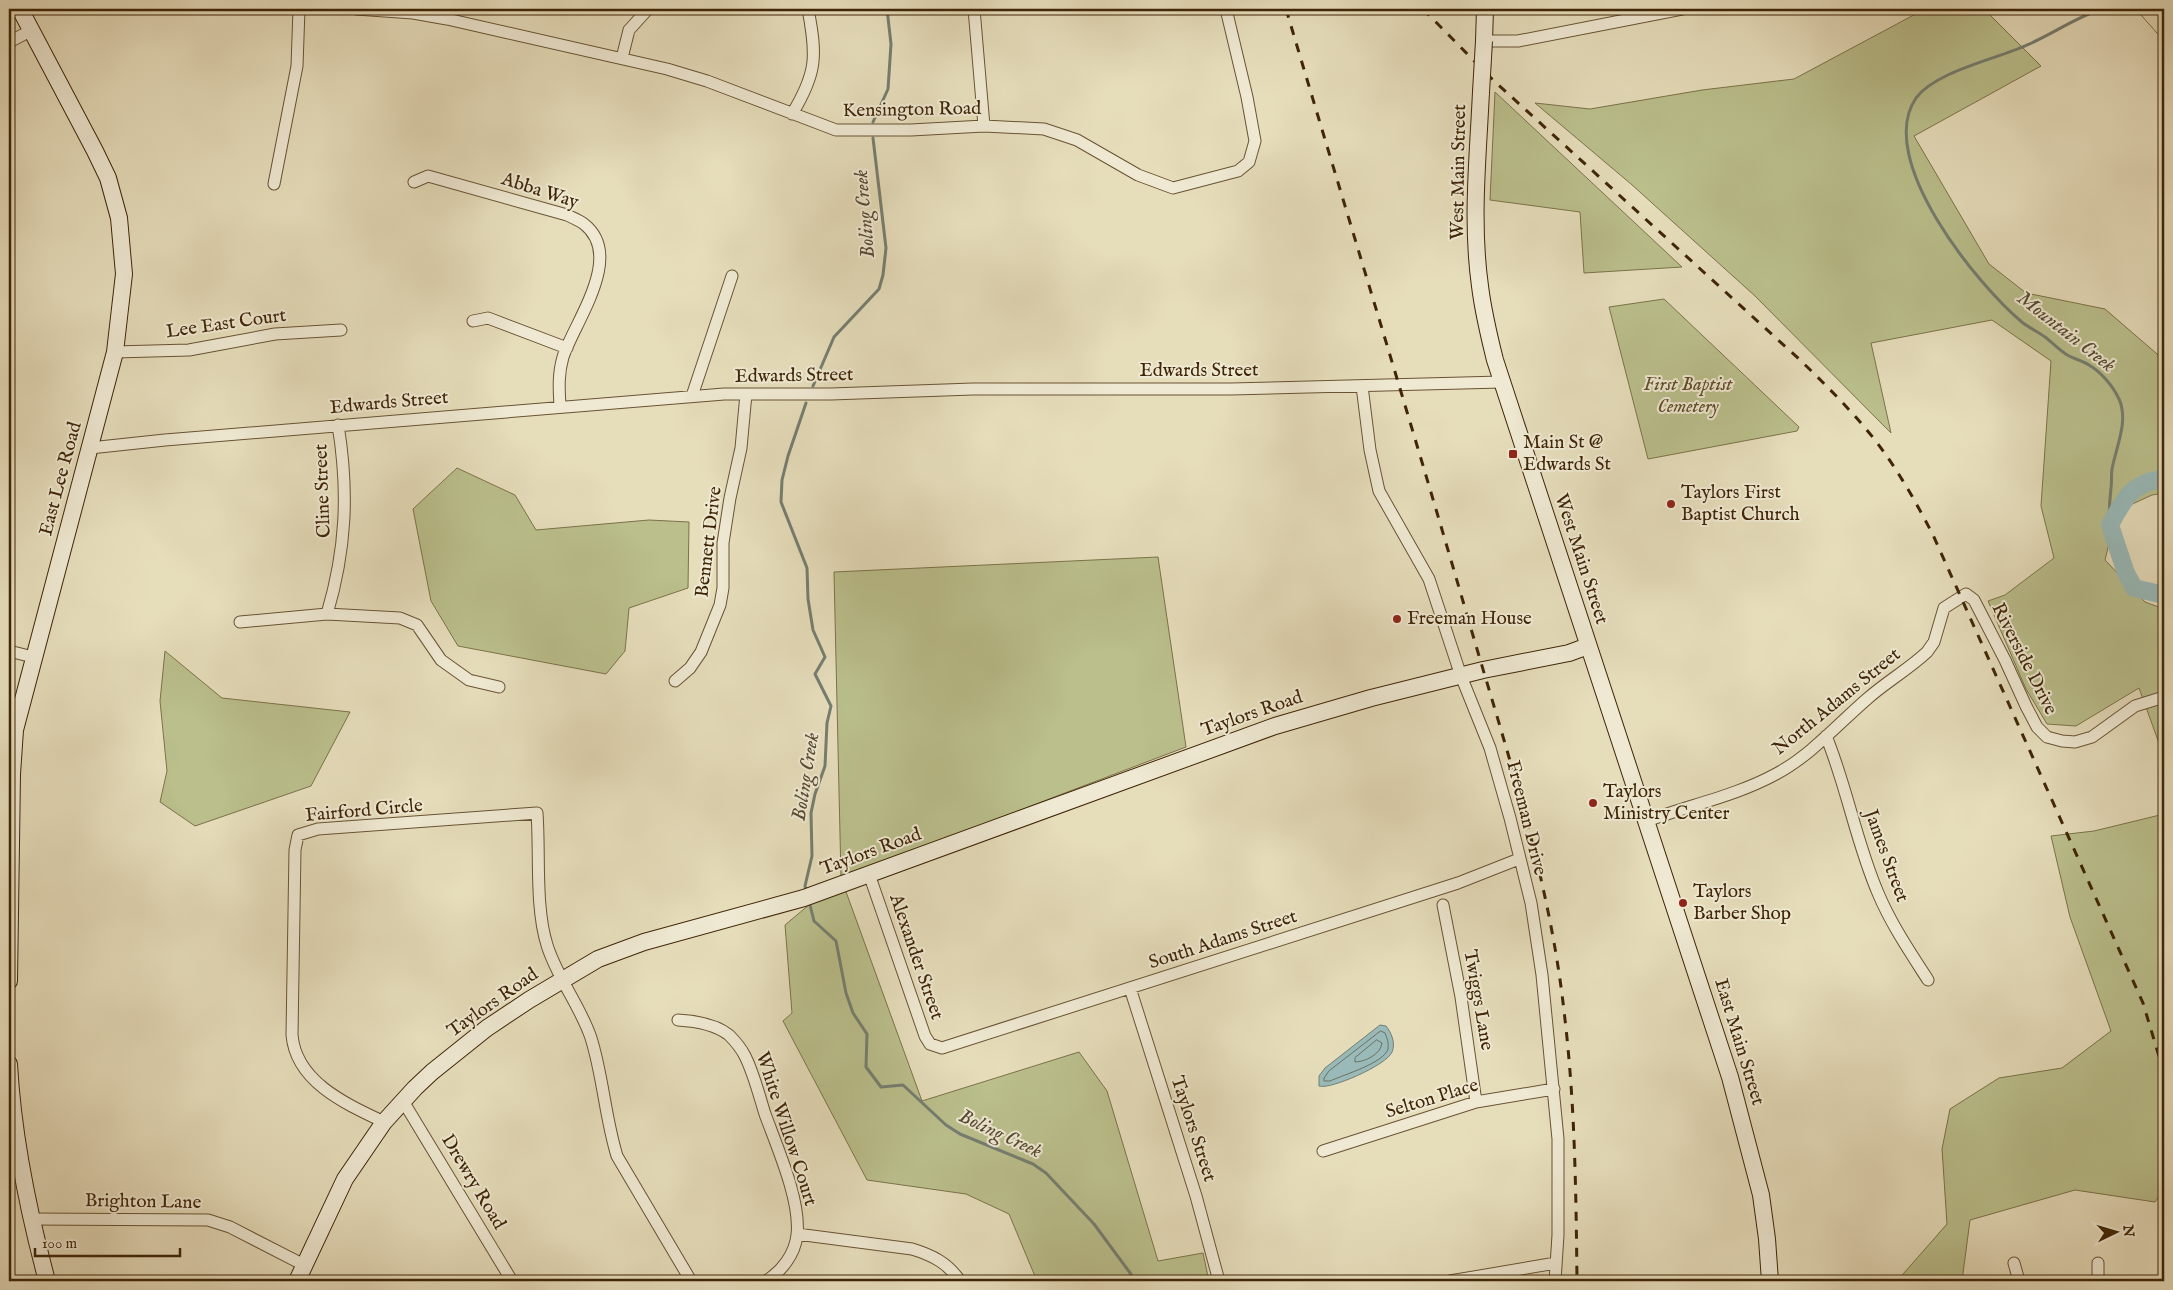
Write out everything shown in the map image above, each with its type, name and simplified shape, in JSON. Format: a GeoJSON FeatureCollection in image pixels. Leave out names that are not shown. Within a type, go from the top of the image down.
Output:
{"type":"FeatureCollection","features":[{"type":"Feature","properties":{"kind":"street","name":"East Lee Road"},"geometry":{"type":"LineString","coordinates":[[9,981],[13,747],[19,711],[116,352],[124,274],[122,236],[116,202],[95,151],[20,9]]}},
{"type":"Feature","properties":{"kind":"street"},"geometry":{"type":"LineString","coordinates":[[274,184],[297,66],[299,9]]}},
{"type":"Feature","properties":{"kind":"street","name":"Kensington Road"},"geometry":{"type":"LineString","coordinates":[[356,9],[448,14],[622,58],[707,82],[825,127],[846,131],[984,126],[1027,127],[1059,132],[1085,144],[1138,175],[1168,188],[1180,188],[1238,171],[1249,162],[1254,141],[1245,88],[1226,9]]}},
{"type":"Feature","properties":{"kind":"street"},"geometry":{"type":"LineString","coordinates":[[622,58],[629,30],[648,9]]}},
{"type":"Feature","properties":{"kind":"street"},"geometry":{"type":"LineString","coordinates":[[792,114],[805,93],[812,73],[812,35],[808,9]]}},
{"type":"Feature","properties":{"kind":"street"},"geometry":{"type":"LineString","coordinates":[[974,9],[984,126]]}},
{"type":"Feature","properties":{"kind":"street","name":"West Main Street"},"geometry":{"type":"LineString","coordinates":[[1485,9],[1476,195],[1477,259],[1486,321],[1501,382],[1646,821]]}},
{"type":"Feature","properties":{"kind":"street"},"geometry":{"type":"LineString","coordinates":[[1484,42],[1518,41],[1682,9]]}},
{"type":"Feature","properties":{"kind":"street"},"geometry":{"type":"LineString","coordinates":[[9,42],[32,30]]}},
{"type":"Feature","properties":{"kind":"street","name":"Abba Way"},"geometry":{"type":"LineString","coordinates":[[414,182],[428,176],[567,215],[584,224],[594,234],[601,264],[597,280],[567,348],[559,374],[560,406]]}},
{"type":"Feature","properties":{"kind":"street"},"geometry":{"type":"LineString","coordinates":[[692,396],[732,276]]}},
{"type":"Feature","properties":{"kind":"street"},"geometry":{"type":"LineString","coordinates":[[473,320],[488,318],[567,348]]}},
{"type":"Feature","properties":{"kind":"street","name":"Lee East Court"},"geometry":{"type":"LineString","coordinates":[[116,352],[189,350],[275,334],[342,330]]}},
{"type":"Feature","properties":{"kind":"street","name":"Edwards Street"},"geometry":{"type":"LineString","coordinates":[[90,448],[338,425],[692,396],[1362,386],[1501,382]]}},
{"type":"Feature","properties":{"kind":"street","name":"Freeman Drive"},"geometry":{"type":"LineString","coordinates":[[1362,386],[1370,450],[1379,491],[1429,579],[1461,676],[1490,748],[1510,818],[1530,903],[1539,947],[1554,1089],[1559,1168],[1555,1281]]}},
{"type":"Feature","properties":{"kind":"street","name":"Bennett Drive"},"geometry":{"type":"LineString","coordinates":[[675,681],[690,668],[701,652],[720,605],[723,588],[723,543],[741,448],[746,394]]}},
{"type":"Feature","properties":{"kind":"street","name":"Cline Street"},"geometry":{"type":"LineString","coordinates":[[326,614],[342,556],[344,531],[344,472],[338,425]]}},
{"type":"Feature","properties":{"kind":"street","name":"Riverside Drive"},"geometry":{"type":"LineString","coordinates":[[1961,596],[1966,594],[1974,600],[2026,706],[2037,726],[2047,737],[2075,742],[2092,737],[2135,706],[2164,697]]}},
{"type":"Feature","properties":{"kind":"street","name":"North Adams Street"},"geometry":{"type":"LineString","coordinates":[[1646,821],[1745,788],[1776,774],[1826,736],[1868,698],[1927,652],[1934,642],[1944,608],[1961,596]]}},
{"type":"Feature","properties":{"kind":"street"},"geometry":{"type":"LineString","coordinates":[[240,622],[326,614],[389,616],[408,620],[417,625],[441,660],[469,680],[499,687]]}},
{"type":"Feature","properties":{"kind":"street","name":"Taylors Road"},"geometry":{"type":"LineString","coordinates":[[297,1281],[345,1178],[384,1122],[402,1102],[432,1072],[468,1042],[562,980],[598,959],[625,948],[804,898],[1275,726],[1343,706],[1461,676],[1569,653],[1588,646]]}},
{"type":"Feature","properties":{"kind":"street"},"geometry":{"type":"LineString","coordinates":[[9,651],[34,657]]}},
{"type":"Feature","properties":{"kind":"street","name":"James Street"},"geometry":{"type":"LineString","coordinates":[[1826,736],[1878,893],[1893,924],[1928,980]]}},
{"type":"Feature","properties":{"kind":"street","name":"Fairford Circle"},"geometry":{"type":"LineString","coordinates":[[384,1122],[325,1089],[305,1070],[295,1054],[292,1035],[295,850],[298,834],[318,829],[537,813],[544,933],[550,954],[562,980]]}},
{"type":"Feature","properties":{"kind":"street","name":"East Main Street"},"geometry":{"type":"LineString","coordinates":[[1646,821],[1730,1077],[1748,1141],[1761,1195],[1770,1281]]}},
{"type":"Feature","properties":{"kind":"street","name":"South Adams Street"},"geometry":{"type":"LineString","coordinates":[[937,1048],[946,1047],[1458,883],[1519,859]]}},
{"type":"Feature","properties":{"kind":"street","name":"Alexander Street"},"geometry":{"type":"LineString","coordinates":[[869,874],[925,1036],[930,1044],[937,1048]]}},
{"type":"Feature","properties":{"kind":"street","name":"Twiggs Lane"},"geometry":{"type":"LineString","coordinates":[[1443,904],[1461,998],[1476,1102]]}},
{"type":"Feature","properties":{"kind":"street"},"geometry":{"type":"LineString","coordinates":[[562,980],[584,1021],[591,1039],[610,1135],[617,1156],[691,1281]]}},
{"type":"Feature","properties":{"kind":"street","name":"Taylors Street"},"geometry":{"type":"LineString","coordinates":[[1130,988],[1196,1196],[1220,1281]]}},
{"type":"Feature","properties":{"kind":"street","name":"White Willow Court"},"geometry":{"type":"LineString","coordinates":[[678,1020],[698,1022],[718,1028],[733,1039],[744,1055],[788,1180],[795,1207],[798,1234],[792,1254],[782,1268],[766,1281]]}},
{"type":"Feature","properties":{"kind":"street"},"geometry":{"type":"LineString","coordinates":[[9,1064],[12,1131],[31,1218],[48,1281]]}},
{"type":"Feature","properties":{"kind":"street","name":"Selton Place"},"geometry":{"type":"LineString","coordinates":[[1324,1151],[1476,1102],[1554,1089]]}},
{"type":"Feature","properties":{"kind":"street","name":"Drewry Road"},"geometry":{"type":"LineString","coordinates":[[402,1102],[512,1281]]}},
{"type":"Feature","properties":{"kind":"street","name":"Brighton Lane"},"geometry":{"type":"LineString","coordinates":[[31,1218],[208,1220],[230,1227],[304,1264]]}},
{"type":"Feature","properties":{"kind":"street"},"geometry":{"type":"LineString","coordinates":[[798,1234],[912,1249],[926,1253],[947,1265],[960,1281]]}},
{"type":"Feature","properties":{"kind":"street"},"geometry":{"type":"LineString","coordinates":[[1450,1281],[1556,1263]]}},
{"type":"Feature","properties":{"kind":"street"},"geometry":{"type":"LineString","coordinates":[[2098,1263],[2098,1281]]}},
{"type":"Feature","properties":{"kind":"street"},"geometry":{"type":"LineString","coordinates":[[2014,1264],[2019,1281]]}},
{"type":"Feature","properties":{"kind":"green space"},"geometry":{"type":"Polygon","coordinates":[[[1925,9],[1984,9],[2041,66],[1914,136],[1989,264],[2026,293],[2105,309],[2164,360],[2164,493],[2152,495],[2117,511],[2105,560],[2145,602],[2164,609],[2164,757],[2139,688],[2076,726],[2047,724],[2026,689],[1988,601],[2005,595],[2054,558],[2041,506],[2051,361],[1992,320],[1871,343],[1891,433],[1755,296],[1631,184],[1535,103],[1590,109],[1702,90],[1794,79],[1925,9]]]}},
{"type":"Feature","properties":{"kind":"green space"},"geometry":{"type":"Polygon","coordinates":[[[1495,92],[1682,267],[1584,273],[1580,212],[1490,200],[1495,92]]]}},
{"type":"Feature","properties":{"kind":"green space","name":"First Baptist Cemetery"},"geometry":{"type":"Polygon","coordinates":[[[1664,299],[1799,427],[1797,431],[1648,459],[1609,307],[1664,299]]]}},
{"type":"Feature","properties":{"kind":"green space"},"geometry":{"type":"Polygon","coordinates":[[[457,468],[515,495],[536,530],[649,520],[689,522],[688,588],[629,608],[625,651],[606,674],[458,646],[431,601],[413,509],[457,468]]]}},
{"type":"Feature","properties":{"kind":"green space"},"geometry":{"type":"Polygon","coordinates":[[[1158,557],[1186,747],[841,878],[834,572],[1158,557]]]}},
{"type":"Feature","properties":{"kind":"green space"},"geometry":{"type":"Polygon","coordinates":[[[165,651],[222,698],[350,712],[311,786],[195,826],[160,802],[167,771],[160,701],[165,651]]]}},
{"type":"Feature","properties":{"kind":"green space"},"geometry":{"type":"Polygon","coordinates":[[[2164,814],[2164,1189],[2155,1202],[2075,1190],[1970,1220],[1962,1281],[1897,1281],[1947,1224],[1942,1149],[1950,1109],[1999,1078],[2062,1068],[2111,1031],[2070,917],[2051,836],[2094,831],[2164,814]]]}},
{"type":"Feature","properties":{"kind":"green space"},"geometry":{"type":"Polygon","coordinates":[[[841,878],[922,1101],[1079,1052],[1107,1091],[1158,1261],[1203,1253],[1209,1281],[1037,1281],[1009,1214],[966,1194],[867,1180],[783,1021],[792,1013],[785,925],[841,878]]]}},
{"type":"Feature","properties":{"kind":"water"},"geometry":{"type":"Polygon","coordinates":[[[1380,1025],[1386,1026],[1392,1038],[1393,1049],[1388,1057],[1370,1070],[1334,1084],[1319,1086],[1319,1076],[1325,1068],[1380,1025]]]}},
{"type":"Feature","properties":{"kind":"waterway","name":"Boling Creek"},"geometry":{"type":"LineString","coordinates":[[873,122],[888,89],[891,44],[887,9]]}},
{"type":"Feature","properties":{"kind":"waterway","name":"Mountain Creek"},"geometry":{"type":"LineString","coordinates":[[2102,9],[2083,16],[2027,45],[1938,80],[1916,98],[1907,124],[1909,154],[1920,186],[1937,220],[1958,252],[1981,281],[2023,323],[2045,337],[2066,354],[2098,371],[2119,399],[2123,416],[2121,434],[2112,471],[2109,511],[2110,525]]}},
{"type":"Feature","properties":{"kind":"waterway","name":"Boling Creek"},"geometry":{"type":"LineString","coordinates":[[813,386],[834,337],[879,289],[883,275],[886,248],[873,138]]}},
{"type":"Feature","properties":{"kind":"waterway","name":"Boling Creek"},"geometry":{"type":"LineString","coordinates":[[806,403],[788,456],[782,480],[781,502],[807,568],[808,599],[813,630],[825,657],[815,674],[831,706],[827,723],[825,766],[815,794],[811,813],[812,856],[805,886],[807,893]]}},
{"type":"Feature","properties":{"kind":"waterway"},"geometry":{"type":"LineString","coordinates":[[2164,479],[2144,484],[2130,493],[2110,525],[2126,573],[2134,588],[2164,595]]}},
{"type":"Feature","properties":{"kind":"waterway","name":"Boling Creek"},"geometry":{"type":"LineString","coordinates":[[809,901],[814,921],[836,941],[846,993],[853,1013],[867,1034],[866,1067],[881,1087],[903,1085],[946,1125],[960,1134],[1033,1164],[1046,1173],[1094,1224],[1136,1281]]}},
{"type":"Feature","properties":{"kind":"railway"},"geometry":{"type":"LineString","coordinates":[[1286,9],[1496,713],[1537,861],[1557,961],[1568,1045],[1574,1146],[1577,1281]]}},
{"type":"Feature","properties":{"kind":"railway"},"geometry":{"type":"LineString","coordinates":[[1423,9],[1493,80],[1799,359],[1848,408],[1883,451],[1906,486],[1933,535],[2143,1003],[2164,1073]]}},
{"type":"Feature","properties":{"kind":"place","name":"Main St @ Edwards St"},"geometry":{"type":"Point","coordinates":[1513,454]}},
{"type":"Feature","properties":{"kind":"place","name":"Taylors First Baptist Church"},"geometry":{"type":"Point","coordinates":[1671,504]}},
{"type":"Feature","properties":{"kind":"place","name":"Freeman House"},"geometry":{"type":"Point","coordinates":[1397,619]}},
{"type":"Feature","properties":{"kind":"place","name":"Taylors Ministry Center"},"geometry":{"type":"Point","coordinates":[1593,803]}},
{"type":"Feature","properties":{"kind":"place","name":"Taylors Barber Shop"},"geometry":{"type":"Point","coordinates":[1683,903]}}]}
